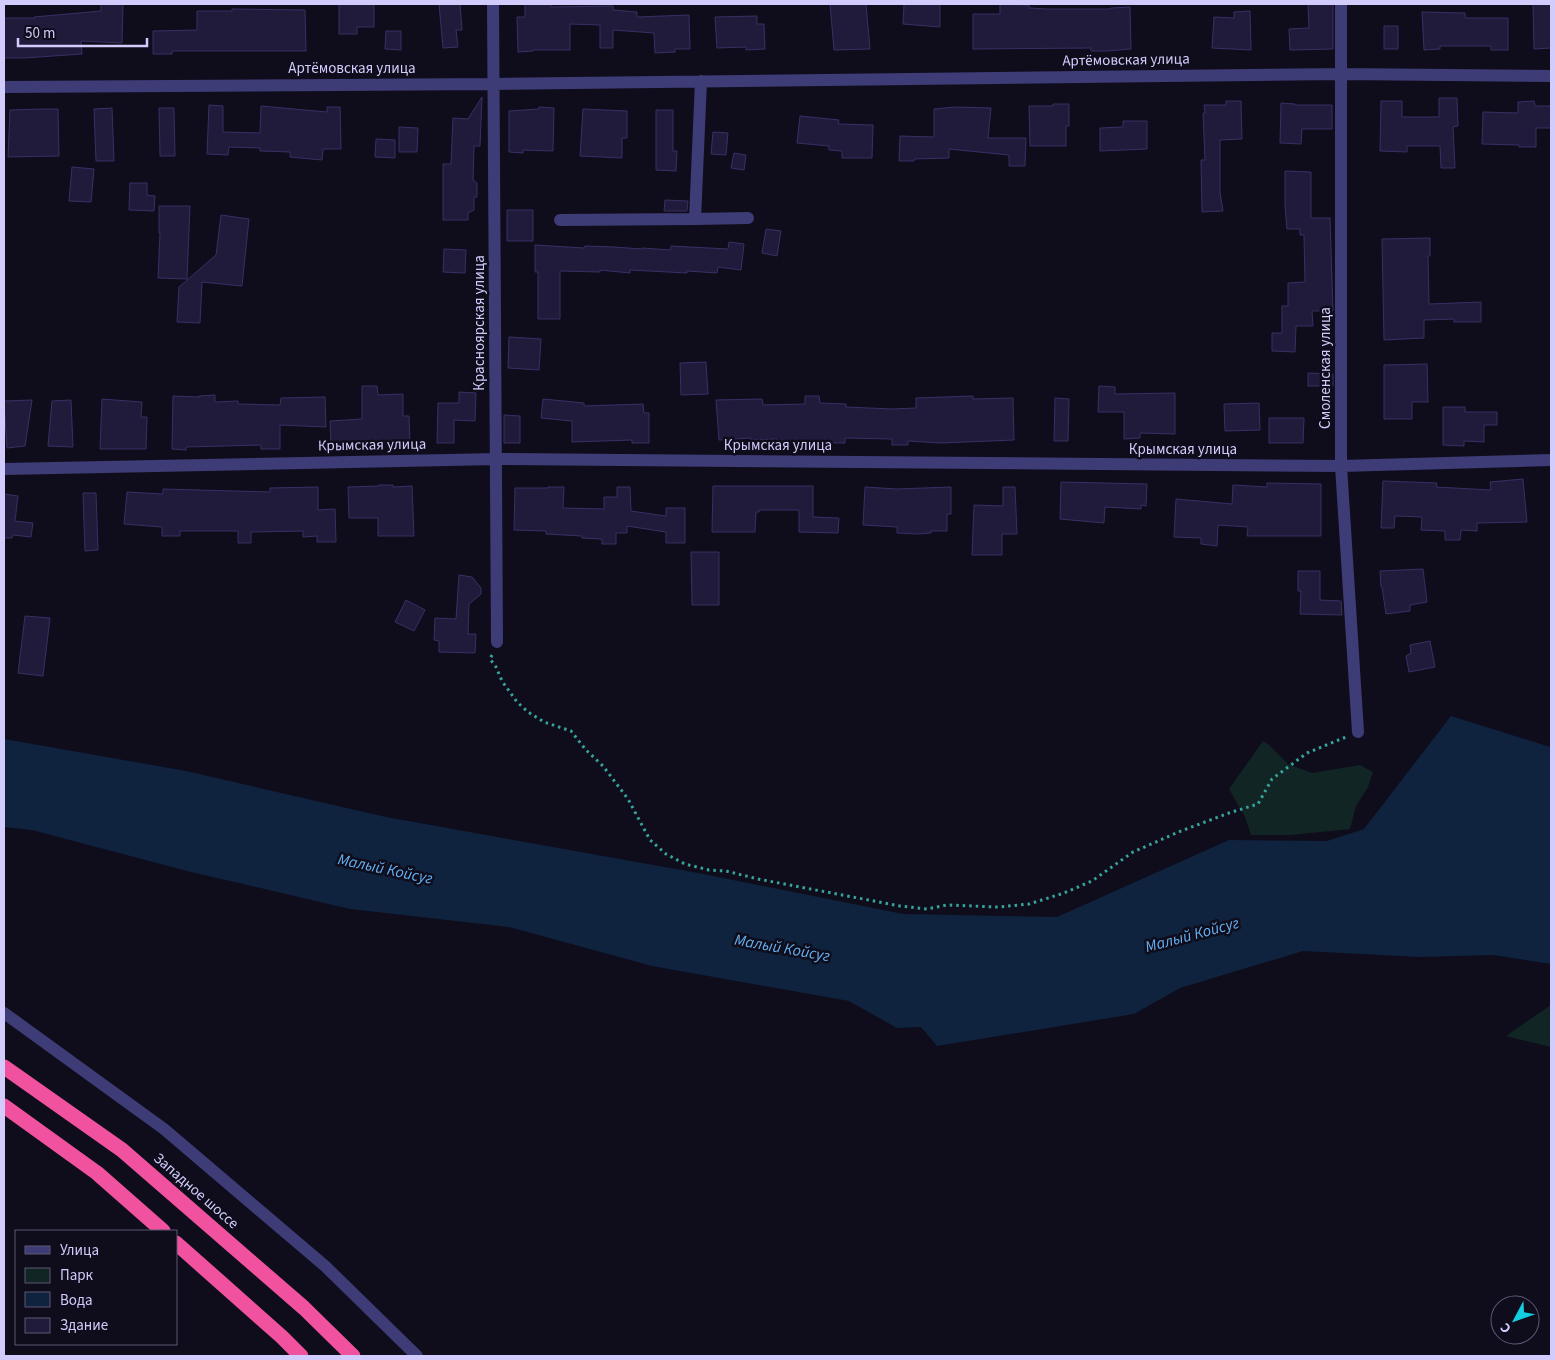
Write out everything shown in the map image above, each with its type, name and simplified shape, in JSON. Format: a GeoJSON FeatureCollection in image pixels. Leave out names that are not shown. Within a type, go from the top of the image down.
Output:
{"type":"FeatureCollection","features":[{"type":"Feature","properties":{"kind":"highway","name":"Западное шоссе"},"geometry":{"type":"LineString","coordinates":[[4,1067],[122,1150],[304,1308],[353,1356]]}},
{"type":"Feature","properties":{"kind":"highway"},"geometry":{"type":"LineString","coordinates":[[4,1106],[97,1172],[162,1230]]}},
{"type":"Feature","properties":{"kind":"highway"},"geometry":{"type":"LineString","coordinates":[[178,1245],[275,1331],[300,1356]]}},
{"type":"Feature","properties":{"kind":"street","name":"Красноярская улица"},"geometry":{"type":"LineString","coordinates":[[493,4],[498,642]]}},
{"type":"Feature","properties":{"kind":"street","name":"Смоленская улица"},"geometry":{"type":"LineString","coordinates":[[1341,4],[1341,466],[1358,732]]}},
{"type":"Feature","properties":{"kind":"street","name":"Артёмовская улица"},"geometry":{"type":"LineString","coordinates":[[4,87],[494,84],[1341,74],[1551,76]]}},
{"type":"Feature","properties":{"kind":"street"},"geometry":{"type":"LineString","coordinates":[[695,219],[701,81]]}},
{"type":"Feature","properties":{"kind":"street"},"geometry":{"type":"LineString","coordinates":[[560,220],[748,218]]}},
{"type":"Feature","properties":{"kind":"street","name":"Крымская улица"},"geometry":{"type":"LineString","coordinates":[[4,468],[497,459],[1341,466],[1551,460]]}},
{"type":"Feature","properties":{"kind":"street"},"geometry":{"type":"LineString","coordinates":[[4,1013],[164,1128],[325,1266],[417,1356]]}},
{"type":"Feature","properties":{"kind":"path"},"geometry":{"type":"LineString","coordinates":[[498,642],[490,659],[502,681],[517,702],[544,722],[571,731],[620,786],[650,840],[666,854],[685,864],[709,870],[726,871],[758,879],[900,906],[927,909],[947,905],[998,907],[1029,904],[1064,894],[1092,881],[1133,852],[1189,828],[1258,804],[1272,779],[1307,753],[1358,732]]}},
{"type":"Feature","properties":{"kind":"green space"},"geometry":{"type":"Polygon","coordinates":[[[1263,741],[1288,764],[1312,773],[1360,765],[1373,772],[1368,787],[1356,806],[1350,829],[1291,835],[1251,835],[1245,817],[1229,789],[1263,741]]]}},
{"type":"Feature","properties":{"kind":"green space"},"geometry":{"type":"Polygon","coordinates":[[[1551,1005],[1551,1047],[1506,1036],[1551,1005]]]}},
{"type":"Feature","properties":{"kind":"water","name":"Малый Койсуг"},"geometry":{"type":"Polygon","coordinates":[[[1451,716],[1551,746],[1551,964],[1493,955],[1420,957],[1303,951],[1180,988],[1134,1014],[937,1046],[921,1027],[897,1028],[849,1001],[652,966],[509,927],[350,909],[187,871],[32,830],[4,827],[4,739],[186,771],[386,817],[698,873],[903,914],[1057,917],[1229,840],[1327,841],[1364,829],[1451,716]]]}},
{"type":"Feature","properties":{"kind":"building"},"geometry":{"type":"Polygon","coordinates":[[[101,4],[123,4],[122,43],[81,41],[82,54],[4,58],[4,18],[35,18],[101,11],[101,4]]]}},
{"type":"Feature","properties":{"kind":"building"},"geometry":{"type":"Polygon","coordinates":[[[339,4],[374,4],[374,27],[357,27],[357,34],[339,34],[339,4]]]}},
{"type":"Feature","properties":{"kind":"building"},"geometry":{"type":"Polygon","coordinates":[[[439,4],[460,4],[462,30],[456,30],[458,47],[443,48],[439,4]]]}},
{"type":"Feature","properties":{"kind":"building"},"geometry":{"type":"Polygon","coordinates":[[[525,4],[551,4],[551,7],[613,6],[613,10],[637,12],[637,17],[689,15],[690,49],[675,49],[675,52],[655,53],[654,33],[613,30],[613,48],[600,48],[600,25],[570,24],[570,50],[518,52],[517,17],[525,17],[525,4]]]}},
{"type":"Feature","properties":{"kind":"building"},"geometry":{"type":"Polygon","coordinates":[[[830,4],[866,4],[870,49],[834,50],[830,4]]]}},
{"type":"Feature","properties":{"kind":"building"},"geometry":{"type":"Polygon","coordinates":[[[904,4],[940,4],[940,27],[903,24],[904,4]]]}},
{"type":"Feature","properties":{"kind":"building"},"geometry":{"type":"Polygon","coordinates":[[[1000,4],[1029,5],[1029,8],[1047,9],[1111,9],[1130,7],[1131,49],[1091,51],[1091,48],[973,49],[973,14],[1000,14],[1000,4]]]}},
{"type":"Feature","properties":{"kind":"building"},"geometry":{"type":"Polygon","coordinates":[[[1308,4],[1333,4],[1333,49],[1290,50],[1289,29],[1309,28],[1308,4]]]}},
{"type":"Feature","properties":{"kind":"building"},"geometry":{"type":"Polygon","coordinates":[[[1533,4],[1551,4],[1551,48],[1534,49],[1533,4]]]}},
{"type":"Feature","properties":{"kind":"building"},"geometry":{"type":"Polygon","coordinates":[[[232,9],[305,10],[306,51],[172,51],[172,54],[153,54],[153,31],[197,30],[197,11],[232,11],[232,9]]]}},
{"type":"Feature","properties":{"kind":"building"},"geometry":{"type":"Polygon","coordinates":[[[1250,11],[1251,50],[1212,48],[1214,17],[1234,18],[1234,12],[1250,11]]]}},
{"type":"Feature","properties":{"kind":"building"},"geometry":{"type":"Polygon","coordinates":[[[1422,12],[1465,13],[1465,18],[1508,18],[1508,50],[1491,50],[1491,46],[1440,46],[1440,49],[1424,50],[1422,12]]]}},
{"type":"Feature","properties":{"kind":"building"},"geometry":{"type":"Polygon","coordinates":[[[757,16],[757,24],[764,24],[765,49],[746,50],[746,47],[717,48],[715,17],[757,16]]]}},
{"type":"Feature","properties":{"kind":"building"},"geometry":{"type":"Polygon","coordinates":[[[1384,26],[1398,26],[1398,49],[1384,49],[1384,26]]]}},
{"type":"Feature","properties":{"kind":"building"},"geometry":{"type":"Polygon","coordinates":[[[386,31],[401,31],[401,50],[385,49],[386,31]]]}},
{"type":"Feature","properties":{"kind":"building"},"geometry":{"type":"Polygon","coordinates":[[[482,97],[480,146],[474,146],[473,180],[477,183],[477,197],[474,197],[474,210],[468,213],[468,220],[443,220],[443,164],[451,164],[453,118],[468,119],[482,97]]]}},
{"type":"Feature","properties":{"kind":"building"},"geometry":{"type":"Polygon","coordinates":[[[1439,98],[1457,98],[1458,126],[1453,127],[1455,168],[1441,168],[1440,146],[1407,146],[1407,152],[1380,151],[1381,101],[1402,101],[1402,117],[1439,117],[1439,98]]]}},
{"type":"Feature","properties":{"kind":"building"},"geometry":{"type":"Polygon","coordinates":[[[1226,101],[1241,101],[1242,139],[1220,140],[1220,193],[1223,211],[1202,212],[1201,160],[1205,160],[1204,105],[1226,105],[1226,101]]]}},
{"type":"Feature","properties":{"kind":"building"},"geometry":{"type":"Polygon","coordinates":[[[1534,101],[1535,106],[1551,106],[1551,128],[1536,128],[1536,147],[1482,144],[1483,112],[1518,113],[1518,102],[1534,101]]]}},
{"type":"Feature","properties":{"kind":"building"},"geometry":{"type":"Polygon","coordinates":[[[1281,103],[1332,105],[1332,129],[1302,129],[1301,144],[1280,143],[1281,103]]]}},
{"type":"Feature","properties":{"kind":"building"},"geometry":{"type":"Polygon","coordinates":[[[1053,104],[1069,104],[1069,126],[1066,126],[1066,146],[1030,146],[1029,106],[1053,106],[1053,104]]]}},
{"type":"Feature","properties":{"kind":"building"},"geometry":{"type":"Polygon","coordinates":[[[209,105],[223,106],[223,132],[260,133],[261,106],[327,112],[327,107],[340,107],[341,149],[323,149],[322,160],[290,157],[290,152],[260,151],[260,148],[229,147],[228,155],[207,154],[209,105]]]}},
{"type":"Feature","properties":{"kind":"building"},"geometry":{"type":"Polygon","coordinates":[[[539,107],[554,108],[553,151],[523,150],[523,153],[509,152],[509,111],[539,109],[539,107]]]}},
{"type":"Feature","properties":{"kind":"building"},"geometry":{"type":"Polygon","coordinates":[[[955,107],[991,108],[988,138],[1026,138],[1025,166],[1009,166],[1009,155],[949,149],[949,158],[899,161],[900,136],[934,137],[934,109],[955,107]]]}},
{"type":"Feature","properties":{"kind":"building"},"geometry":{"type":"Polygon","coordinates":[[[112,108],[114,161],[96,161],[94,109],[112,108]]]}},
{"type":"Feature","properties":{"kind":"building"},"geometry":{"type":"Polygon","coordinates":[[[159,108],[174,108],[175,156],[160,156],[159,108]]]}},
{"type":"Feature","properties":{"kind":"building"},"geometry":{"type":"Polygon","coordinates":[[[58,109],[59,156],[8,157],[10,110],[58,109]]]}},
{"type":"Feature","properties":{"kind":"building"},"geometry":{"type":"Polygon","coordinates":[[[583,109],[627,111],[627,138],[622,138],[622,158],[580,156],[583,109]]]}},
{"type":"Feature","properties":{"kind":"building"},"geometry":{"type":"Polygon","coordinates":[[[656,110],[673,110],[673,151],[677,151],[676,171],[656,170],[656,110]]]}},
{"type":"Feature","properties":{"kind":"building"},"geometry":{"type":"Polygon","coordinates":[[[800,116],[839,120],[838,124],[873,125],[872,158],[842,158],[842,151],[829,150],[829,146],[797,143],[800,116]]]}},
{"type":"Feature","properties":{"kind":"building"},"geometry":{"type":"Polygon","coordinates":[[[1123,121],[1147,121],[1147,149],[1100,151],[1100,128],[1123,127],[1123,121]]]}},
{"type":"Feature","properties":{"kind":"building"},"geometry":{"type":"Polygon","coordinates":[[[399,127],[418,128],[417,152],[399,152],[399,127]]]}},
{"type":"Feature","properties":{"kind":"building"},"geometry":{"type":"Polygon","coordinates":[[[713,132],[728,133],[726,155],[711,154],[713,132]]]}},
{"type":"Feature","properties":{"kind":"building"},"geometry":{"type":"Polygon","coordinates":[[[376,139],[395,140],[395,158],[375,157],[376,139]]]}},
{"type":"Feature","properties":{"kind":"building"},"geometry":{"type":"Polygon","coordinates":[[[734,153],[746,155],[744,170],[731,168],[734,153]]]}},
{"type":"Feature","properties":{"kind":"building"},"geometry":{"type":"Polygon","coordinates":[[[72,167],[94,169],[91,202],[69,201],[72,167]]]}},
{"type":"Feature","properties":{"kind":"building"},"geometry":{"type":"Polygon","coordinates":[[[1285,171],[1311,172],[1311,218],[1330,218],[1333,311],[1312,311],[1313,326],[1296,326],[1295,352],[1272,351],[1272,333],[1282,333],[1282,306],[1288,306],[1288,283],[1305,282],[1304,235],[1300,235],[1300,229],[1287,229],[1285,171]]]}},
{"type":"Feature","properties":{"kind":"building"},"geometry":{"type":"Polygon","coordinates":[[[130,183],[147,183],[147,195],[155,196],[154,211],[129,210],[130,183]]]}},
{"type":"Feature","properties":{"kind":"building"},"geometry":{"type":"Polygon","coordinates":[[[665,200],[688,201],[687,211],[664,211],[665,200]]]}},
{"type":"Feature","properties":{"kind":"building"},"geometry":{"type":"Polygon","coordinates":[[[159,206],[190,206],[187,279],[158,278],[159,206]]]}},
{"type":"Feature","properties":{"kind":"building"},"geometry":{"type":"Polygon","coordinates":[[[507,210],[533,210],[533,241],[507,241],[507,210]]]}},
{"type":"Feature","properties":{"kind":"building"},"geometry":{"type":"Polygon","coordinates":[[[221,215],[249,219],[242,286],[202,282],[200,323],[177,322],[179,287],[216,255],[221,215]]]}},
{"type":"Feature","properties":{"kind":"building"},"geometry":{"type":"Polygon","coordinates":[[[766,229],[781,231],[777,256],[762,253],[766,229]]]}},
{"type":"Feature","properties":{"kind":"building"},"geometry":{"type":"Polygon","coordinates":[[[1430,238],[1430,256],[1428,256],[1429,304],[1481,302],[1481,322],[1454,322],[1454,319],[1424,320],[1424,338],[1384,340],[1382,239],[1430,238]]]}},
{"type":"Feature","properties":{"kind":"building"},"geometry":{"type":"Polygon","coordinates":[[[729,242],[744,244],[741,270],[718,267],[717,273],[630,270],[630,273],[600,270],[600,272],[560,271],[560,319],[538,319],[538,272],[535,272],[535,245],[671,250],[671,246],[728,249],[729,242]]]}},
{"type":"Feature","properties":{"kind":"building"},"geometry":{"type":"Polygon","coordinates":[[[444,249],[466,250],[465,273],[443,272],[444,249]]]}},
{"type":"Feature","properties":{"kind":"building"},"geometry":{"type":"Polygon","coordinates":[[[509,337],[541,339],[539,370],[508,368],[509,337]]]}},
{"type":"Feature","properties":{"kind":"building"},"geometry":{"type":"Polygon","coordinates":[[[706,362],[708,394],[681,395],[680,363],[706,362]]]}},
{"type":"Feature","properties":{"kind":"building"},"geometry":{"type":"Polygon","coordinates":[[[1427,364],[1428,402],[1412,402],[1412,419],[1384,419],[1384,365],[1427,364]]]}},
{"type":"Feature","properties":{"kind":"building"},"geometry":{"type":"Polygon","coordinates":[[[1308,373],[1333,374],[1333,386],[1308,386],[1308,373]]]}},
{"type":"Feature","properties":{"kind":"building"},"geometry":{"type":"Polygon","coordinates":[[[362,386],[377,386],[378,395],[403,394],[403,416],[409,416],[410,445],[393,445],[393,442],[347,442],[347,445],[331,446],[330,421],[362,419],[362,386]]]}},
{"type":"Feature","properties":{"kind":"building"},"geometry":{"type":"Polygon","coordinates":[[[1099,386],[1115,387],[1115,394],[1175,393],[1175,434],[1140,433],[1140,438],[1124,439],[1124,412],[1098,412],[1099,386]]]}},
{"type":"Feature","properties":{"kind":"building"},"geometry":{"type":"Polygon","coordinates":[[[459,392],[476,393],[475,421],[454,420],[454,443],[437,443],[438,403],[459,403],[459,392]]]}},
{"type":"Feature","properties":{"kind":"building"},"geometry":{"type":"Polygon","coordinates":[[[215,395],[215,402],[238,401],[238,404],[280,405],[281,398],[325,397],[326,427],[280,425],[280,449],[261,449],[261,445],[186,447],[186,450],[172,449],[173,396],[199,397],[215,395]]]}},
{"type":"Feature","properties":{"kind":"building"},"geometry":{"type":"Polygon","coordinates":[[[805,396],[819,396],[820,403],[846,404],[846,407],[892,409],[916,408],[916,398],[973,396],[973,399],[1013,398],[1014,440],[940,443],[908,441],[908,445],[892,445],[892,439],[845,438],[845,443],[777,442],[777,439],[751,440],[751,438],[719,440],[716,400],[762,399],[763,405],[805,404],[805,396]]]}},
{"type":"Feature","properties":{"kind":"building"},"geometry":{"type":"Polygon","coordinates":[[[1055,398],[1069,399],[1068,441],[1054,441],[1055,398]]]}},
{"type":"Feature","properties":{"kind":"building"},"geometry":{"type":"Polygon","coordinates":[[[102,399],[142,402],[141,417],[147,417],[146,449],[100,449],[102,399]]]}},
{"type":"Feature","properties":{"kind":"building"},"geometry":{"type":"Polygon","coordinates":[[[543,399],[584,403],[584,406],[643,404],[644,413],[649,413],[649,443],[632,443],[632,440],[572,442],[572,421],[541,418],[543,399]]]}},
{"type":"Feature","properties":{"kind":"building"},"geometry":{"type":"Polygon","coordinates":[[[32,400],[25,446],[7,448],[4,401],[32,400]]]}},
{"type":"Feature","properties":{"kind":"building"},"geometry":{"type":"Polygon","coordinates":[[[71,400],[73,447],[48,446],[52,401],[71,400]]]}},
{"type":"Feature","properties":{"kind":"building"},"geometry":{"type":"Polygon","coordinates":[[[1259,403],[1260,430],[1225,431],[1224,404],[1259,403]]]}},
{"type":"Feature","properties":{"kind":"building"},"geometry":{"type":"Polygon","coordinates":[[[1443,407],[1465,407],[1465,412],[1497,412],[1497,425],[1484,425],[1484,442],[1464,441],[1464,446],[1443,445],[1443,407]]]}},
{"type":"Feature","properties":{"kind":"building"},"geometry":{"type":"Polygon","coordinates":[[[504,415],[520,416],[520,443],[504,443],[504,415]]]}},
{"type":"Feature","properties":{"kind":"building"},"geometry":{"type":"Polygon","coordinates":[[[1269,418],[1304,418],[1303,443],[1269,443],[1269,418]]]}},
{"type":"Feature","properties":{"kind":"building"},"geometry":{"type":"Polygon","coordinates":[[[1523,479],[1527,522],[1477,523],[1477,531],[1461,530],[1460,540],[1445,540],[1445,531],[1421,530],[1422,517],[1395,516],[1394,528],[1381,528],[1383,481],[1437,483],[1436,487],[1491,490],[1490,482],[1523,479]]]}},
{"type":"Feature","properties":{"kind":"building"},"geometry":{"type":"Polygon","coordinates":[[[1061,482],[1147,484],[1146,506],[1141,505],[1141,509],[1105,507],[1104,523],[1060,519],[1061,482]]]}},
{"type":"Feature","properties":{"kind":"building"},"geometry":{"type":"Polygon","coordinates":[[[1267,483],[1321,484],[1321,536],[1247,536],[1248,527],[1218,525],[1217,546],[1201,544],[1201,538],[1174,537],[1176,499],[1232,504],[1233,485],[1267,487],[1267,483]]]}},
{"type":"Feature","properties":{"kind":"building"},"geometry":{"type":"Polygon","coordinates":[[[393,485],[393,487],[412,486],[414,536],[378,536],[378,518],[349,518],[348,487],[393,485]]]}},
{"type":"Feature","properties":{"kind":"building"},"geometry":{"type":"Polygon","coordinates":[[[713,486],[813,486],[813,517],[839,518],[838,533],[799,532],[799,510],[759,510],[759,512],[756,512],[755,532],[712,532],[713,486]]]}},
{"type":"Feature","properties":{"kind":"building"},"geometry":{"type":"Polygon","coordinates":[[[318,487],[318,510],[335,509],[336,542],[317,542],[317,536],[303,537],[303,531],[251,532],[251,543],[238,543],[238,531],[180,531],[180,536],[162,536],[162,527],[124,524],[127,492],[163,494],[163,489],[270,492],[270,488],[318,487]]]}},
{"type":"Feature","properties":{"kind":"building"},"geometry":{"type":"Polygon","coordinates":[[[564,487],[563,508],[604,509],[604,497],[617,497],[617,487],[630,487],[631,511],[666,516],[666,508],[685,508],[685,543],[666,543],[666,532],[627,526],[627,533],[616,533],[616,544],[602,544],[602,539],[582,538],[582,536],[546,534],[546,531],[514,530],[515,488],[564,487]]]}},
{"type":"Feature","properties":{"kind":"building"},"geometry":{"type":"Polygon","coordinates":[[[865,487],[897,489],[951,487],[951,514],[947,514],[947,531],[931,531],[931,533],[918,534],[897,533],[897,527],[863,525],[865,487]]]}},
{"type":"Feature","properties":{"kind":"building"},"geometry":{"type":"Polygon","coordinates":[[[1003,487],[1015,487],[1017,534],[1002,534],[1002,555],[972,555],[974,505],[1003,506],[1003,487]]]}},
{"type":"Feature","properties":{"kind":"building"},"geometry":{"type":"Polygon","coordinates":[[[83,493],[96,493],[98,550],[85,551],[83,493]]]}},
{"type":"Feature","properties":{"kind":"building"},"geometry":{"type":"Polygon","coordinates":[[[4,494],[18,496],[15,521],[33,523],[31,537],[13,535],[12,538],[4,538],[4,494]]]}},
{"type":"Feature","properties":{"kind":"building"},"geometry":{"type":"Polygon","coordinates":[[[691,552],[719,552],[719,605],[692,605],[691,552]]]}},
{"type":"Feature","properties":{"kind":"building"},"geometry":{"type":"Polygon","coordinates":[[[1423,569],[1427,602],[1410,605],[1410,611],[1386,614],[1380,571],[1423,569]]]}},
{"type":"Feature","properties":{"kind":"building"},"geometry":{"type":"Polygon","coordinates":[[[1298,571],[1320,571],[1320,600],[1341,601],[1342,615],[1300,614],[1301,591],[1298,591],[1298,571]]]}},
{"type":"Feature","properties":{"kind":"building"},"geometry":{"type":"Polygon","coordinates":[[[459,575],[472,577],[481,588],[481,594],[469,604],[468,634],[476,634],[475,653],[439,652],[439,641],[434,640],[435,618],[456,619],[459,575]]]}},
{"type":"Feature","properties":{"kind":"building"},"geometry":{"type":"Polygon","coordinates":[[[406,600],[425,610],[414,631],[395,622],[406,600]]]}},
{"type":"Feature","properties":{"kind":"building"},"geometry":{"type":"Polygon","coordinates":[[[25,616],[50,618],[43,676],[18,673],[25,616]]]}},
{"type":"Feature","properties":{"kind":"building"},"geometry":{"type":"Polygon","coordinates":[[[1430,641],[1435,667],[1409,672],[1406,656],[1411,653],[1410,645],[1430,641]]]}}]}
